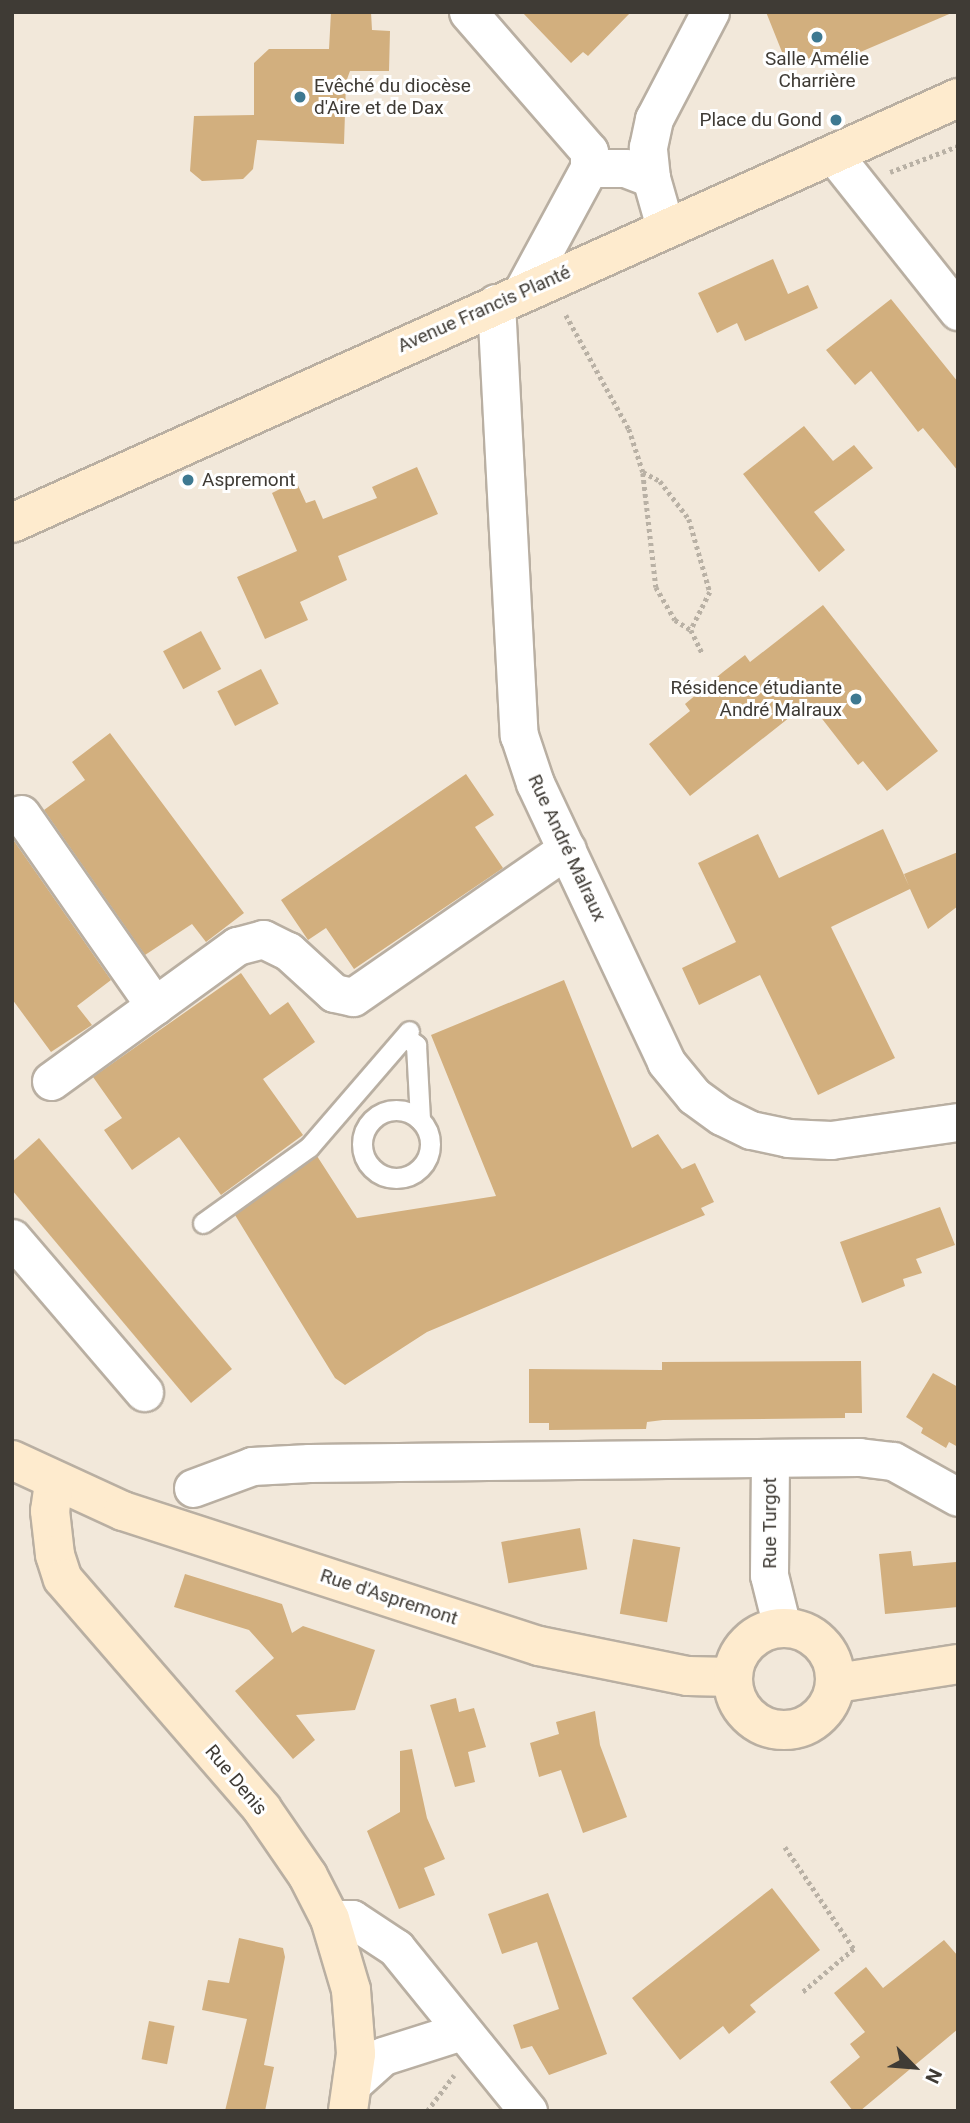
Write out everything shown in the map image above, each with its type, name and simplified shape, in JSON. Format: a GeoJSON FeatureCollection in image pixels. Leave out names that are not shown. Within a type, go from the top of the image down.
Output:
{"type":"FeatureCollection","features":[{"type":"Feature","properties":{"kind":"street"},"geometry":{"type":"LineString","coordinates":[[468,12],[589,151],[589,168],[510,297]]}},
{"type":"Feature","properties":{"kind":"street"},"geometry":{"type":"LineString","coordinates":[[665,227],[651,178],[648,147],[654,119],[710,12]]}},
{"type":"Feature","properties":{"kind":"street","name":"Avenue Francis Planté"},"geometry":{"type":"LineString","coordinates":[[12,523],[561,273],[958,97]]}},
{"type":"Feature","properties":{"kind":"street"},"geometry":{"type":"LineString","coordinates":[[833,154],[958,311]]}},
{"type":"Feature","properties":{"kind":"street"},"geometry":{"type":"LineString","coordinates":[[589,168],[625,167],[651,178]]}},
{"type":"Feature","properties":{"kind":"street","name":"Rue André Malraux"},"geometry":{"type":"LineString","coordinates":[[510,297],[519,735],[535,783],[666,1062],[694,1096],[722,1116],[751,1130],[788,1138],[831,1140],[958,1122]]}},
{"type":"Feature","properties":{"kind":"street"},"geometry":{"type":"LineString","coordinates":[[21,814],[155,1006]]}},
{"type":"Feature","properties":{"kind":"street"},"geometry":{"type":"LineString","coordinates":[[51,1081],[237,946],[262,939],[288,951],[334,993],[353,998],[566,849]]}},
{"type":"Feature","properties":{"kind":"street"},"geometry":{"type":"LineString","coordinates":[[12,1238],[144,1392]]}},
{"type":"Feature","properties":{"kind":"street"},"geometry":{"type":"LineString","coordinates":[[193,1488],[252,1466],[286,1464],[859,1457],[892,1461],[958,1497]]}},
{"type":"Feature","properties":{"kind":"street","name":"Rue Turgot"},"geometry":{"type":"LineString","coordinates":[[770,1459],[769,1575],[782,1627]]}},
{"type":"Feature","properties":{"kind":"street","name":"Rue d'Aspremont"},"geometry":{"type":"LineString","coordinates":[[12,1460],[54,1482],[123,1511],[539,1646],[688,1676],[732,1677]]}},
{"type":"Feature","properties":{"kind":"street","name":"Rue Denis"},"geometry":{"type":"LineString","coordinates":[[54,1482],[50,1511],[55,1555],[63,1579],[262,1809],[308,1875],[330,1919],[352,1990],[356,2054],[351,2097]]}},
{"type":"Feature","properties":{"kind":"street"},"geometry":{"type":"LineString","coordinates":[[782,1627],[810,1633],[831,1654],[837,1682],[826,1710],[803,1728],[778,1731],[754,1722],[738,1702],[732,1677],[740,1653],[758,1634],[782,1627]]}},
{"type":"Feature","properties":{"kind":"street"},"geometry":{"type":"LineString","coordinates":[[837,1682],[958,1664]]}},
{"type":"Feature","properties":{"kind":"street"},"geometry":{"type":"LineString","coordinates":[[330,1919],[352,1919],[396,1948],[528,2111]]}},
{"type":"Feature","properties":{"kind":"street"},"geometry":{"type":"LineString","coordinates":[[351,2097],[383,2056],[469,2038]]}},
{"type":"Feature","properties":{"kind":"lane"},"geometry":{"type":"LineString","coordinates":[[203,1223],[309,1147],[344,1110],[407,1034],[416,1045],[420,1120]]}},
{"type":"Feature","properties":{"kind":"lane"},"geometry":{"type":"LineString","coordinates":[[394,1109],[414,1113],[428,1128],[431,1147],[424,1165],[408,1177],[388,1178],[370,1168],[362,1151],[363,1131],[376,1115],[394,1109]]}},
{"type":"Feature","properties":{"kind":"lane"},"geometry":{"type":"LineString","coordinates":[[344,1110],[363,1131]]}},
{"type":"Feature","properties":{"kind":"path"},"geometry":{"type":"LineString","coordinates":[[561,273],[574,302],[565,317],[629,429],[643,472],[656,587],[675,620],[691,630],[702,653]]}},
{"type":"Feature","properties":{"kind":"path"},"geometry":{"type":"LineString","coordinates":[[643,472],[660,481],[689,519],[710,592],[691,630]]}},
{"type":"Feature","properties":{"kind":"path"},"geometry":{"type":"LineString","coordinates":[[785,1847],[854,1949],[802,1993]]}},
{"type":"Feature","properties":{"kind":"path"},"geometry":{"type":"LineString","coordinates":[[427,2111],[469,2038]]}},
{"type":"Feature","properties":{"kind":"building","name":"Evêché du diocèse d'Aire et de Dax"},"geometry":{"type":"Polygon","coordinates":[[[331,12],[371,12],[372,30],[390,31],[389,71],[350,71],[346,82],[344,144],[257,140],[253,169],[243,179],[202,181],[190,171],[194,116],[254,115],[254,63],[269,49],[329,49],[331,12]]]}},
{"type":"Feature","properties":{"kind":"building"},"geometry":{"type":"Polygon","coordinates":[[[522,12],[631,12],[588,56],[583,52],[571,63],[522,12]]]}},
{"type":"Feature","properties":{"kind":"building","name":"Salle Amélie Charrière"},"geometry":{"type":"Polygon","coordinates":[[[766,12],[954,12],[830,65],[824,53],[804,60],[799,51],[784,57],[766,12]]]}},
{"type":"Feature","properties":{"kind":"building"},"geometry":{"type":"Polygon","coordinates":[[[773,259],[788,294],[808,285],[818,308],[745,341],[737,323],[717,333],[698,293],[773,259]]]}},
{"type":"Feature","properties":{"kind":"building"},"geometry":{"type":"Polygon","coordinates":[[[891,299],[958,382],[958,471],[923,428],[918,432],[871,371],[855,385],[826,350],[891,299]]]}},
{"type":"Feature","properties":{"kind":"building"},"geometry":{"type":"Polygon","coordinates":[[[804,426],[833,461],[854,445],[873,468],[814,512],[845,550],[819,572],[743,474],[804,426]]]}},
{"type":"Feature","properties":{"kind":"building"},"geometry":{"type":"Polygon","coordinates":[[[417,467],[438,514],[338,556],[347,580],[300,602],[308,620],[265,639],[237,577],[297,551],[272,493],[296,481],[306,503],[315,500],[323,519],[377,498],[372,487],[417,467]]]}},
{"type":"Feature","properties":{"kind":"building","name":"Résidence étudiante André Malraux"},"geometry":{"type":"Polygon","coordinates":[[[823,605],[938,751],[887,791],[863,761],[858,765],[809,702],[690,796],[649,744],[690,711],[685,704],[723,672],[745,655],[750,662],[823,605]]]}},
{"type":"Feature","properties":{"kind":"building"},"geometry":{"type":"Polygon","coordinates":[[[201,631],[221,669],[183,689],[163,651],[201,631]]]}},
{"type":"Feature","properties":{"kind":"building"},"geometry":{"type":"Polygon","coordinates":[[[261,669],[279,704],[235,726],[217,691],[261,669]]]}},
{"type":"Feature","properties":{"kind":"building"},"geometry":{"type":"Polygon","coordinates":[[[110,733],[244,913],[206,942],[192,924],[145,955],[44,810],[85,780],[72,762],[110,733]]]}},
{"type":"Feature","properties":{"kind":"building"},"geometry":{"type":"Polygon","coordinates":[[[466,774],[494,815],[475,827],[503,868],[354,969],[326,928],[308,940],[281,900],[466,774]]]}},
{"type":"Feature","properties":{"kind":"building"},"geometry":{"type":"Polygon","coordinates":[[[883,829],[909,886],[904,874],[958,852],[958,906],[928,929],[910,889],[831,927],[895,1058],[818,1095],[760,975],[699,1005],[682,968],[736,942],[698,863],[758,834],[779,878],[883,829]]]}},
{"type":"Feature","properties":{"kind":"building"},"geometry":{"type":"Polygon","coordinates":[[[12,838],[111,980],[77,1006],[92,1025],[51,1052],[12,999],[12,838]]]}},
{"type":"Feature","properties":{"kind":"building"},"geometry":{"type":"Polygon","coordinates":[[[241,973],[270,1015],[288,1002],[315,1042],[263,1079],[303,1135],[221,1195],[179,1137],[132,1170],[104,1130],[122,1118],[93,1077],[241,973]]]}},
{"type":"Feature","properties":{"kind":"building"},"geometry":{"type":"Polygon","coordinates":[[[564,980],[632,1148],[658,1134],[682,1169],[695,1163],[714,1202],[701,1208],[705,1215],[427,1332],[345,1385],[335,1378],[235,1215],[317,1156],[357,1218],[496,1196],[431,1035],[564,980]]]}},
{"type":"Feature","properties":{"kind":"building"},"geometry":{"type":"Polygon","coordinates":[[[39,1138],[232,1369],[191,1403],[12,1190],[12,1162],[39,1138]]]}},
{"type":"Feature","properties":{"kind":"building"},"geometry":{"type":"Polygon","coordinates":[[[940,1207],[955,1245],[916,1259],[922,1273],[903,1279],[905,1286],[862,1303],[840,1242],[940,1207]]]}},
{"type":"Feature","properties":{"kind":"building"},"geometry":{"type":"Polygon","coordinates":[[[861,1361],[862,1413],[845,1413],[845,1418],[663,1420],[647,1422],[646,1429],[549,1430],[549,1423],[529,1423],[529,1369],[662,1370],[662,1362],[861,1361]]]}},
{"type":"Feature","properties":{"kind":"building"},"geometry":{"type":"Polygon","coordinates":[[[933,1373],[958,1387],[958,1447],[949,1442],[946,1448],[921,1433],[923,1428],[906,1417],[933,1373]]]}},
{"type":"Feature","properties":{"kind":"building"},"geometry":{"type":"Polygon","coordinates":[[[580,1528],[587,1569],[509,1583],[501,1542],[580,1528]]]}},
{"type":"Feature","properties":{"kind":"building"},"geometry":{"type":"Polygon","coordinates":[[[633,1539],[680,1547],[667,1622],[620,1614],[633,1539]]]}},
{"type":"Feature","properties":{"kind":"building"},"geometry":{"type":"Polygon","coordinates":[[[911,1551],[913,1566],[956,1562],[958,1607],[885,1614],[879,1554],[911,1551]]]}},
{"type":"Feature","properties":{"kind":"building"},"geometry":{"type":"Polygon","coordinates":[[[185,1574],[282,1604],[292,1633],[303,1626],[375,1650],[355,1710],[296,1715],[315,1740],[293,1759],[235,1691],[274,1658],[249,1630],[174,1607],[185,1574]]]}},
{"type":"Feature","properties":{"kind":"building"},"geometry":{"type":"Polygon","coordinates":[[[456,1698],[459,1712],[474,1708],[486,1747],[468,1752],[475,1782],[455,1787],[430,1705],[456,1698]]]}},
{"type":"Feature","properties":{"kind":"building"},"geometry":{"type":"Polygon","coordinates":[[[595,1711],[600,1745],[627,1817],[583,1833],[561,1770],[539,1777],[530,1743],[559,1734],[556,1722],[595,1711]]]}},
{"type":"Feature","properties":{"kind":"building"},"geometry":{"type":"Polygon","coordinates":[[[412,1749],[427,1818],[445,1859],[424,1868],[435,1895],[399,1909],[367,1831],[400,1812],[400,1751],[412,1749]]]}},
{"type":"Feature","properties":{"kind":"building"},"geometry":{"type":"Polygon","coordinates":[[[772,1888],[820,1950],[750,2005],[756,2012],[729,2034],[723,2026],[680,2060],[632,1998],[772,1888]]]}},
{"type":"Feature","properties":{"kind":"building"},"geometry":{"type":"Polygon","coordinates":[[[548,1893],[607,2054],[549,2075],[532,2046],[521,2049],[513,2025],[559,2009],[537,1942],[502,1954],[488,1914],[548,1893]]]}},
{"type":"Feature","properties":{"kind":"building"},"geometry":{"type":"Polygon","coordinates":[[[239,1938],[283,1948],[285,1957],[264,2065],[274,2067],[265,2111],[225,2111],[247,2019],[202,2010],[208,1980],[229,1983],[239,1938]]]}},
{"type":"Feature","properties":{"kind":"building"},"geometry":{"type":"Polygon","coordinates":[[[944,1940],[958,1956],[958,2029],[860,2111],[853,2111],[830,2082],[860,2057],[850,2044],[865,2032],[834,1993],[866,1967],[883,1988],[944,1940]]]}},
{"type":"Feature","properties":{"kind":"building"},"geometry":{"type":"Polygon","coordinates":[[[149,2021],[175,2026],[167,2064],[142,2059],[149,2021]]]}},
{"type":"Feature","properties":{"kind":"place","name":"Salle Amélie Charrière"},"geometry":{"type":"Point","coordinates":[817,37]}},
{"type":"Feature","properties":{"kind":"place","name":"Evêché du diocèse d'Aire et de Dax"},"geometry":{"type":"Point","coordinates":[300,97]}},
{"type":"Feature","properties":{"kind":"place","name":"Place du Gond"},"geometry":{"type":"Point","coordinates":[836,120]}},
{"type":"Feature","properties":{"kind":"place","name":"Aspremont"},"geometry":{"type":"Point","coordinates":[188,480]}},
{"type":"Feature","properties":{"kind":"place","name":"Résidence étudiante André Malraux"},"geometry":{"type":"Point","coordinates":[856,699]}}]}
